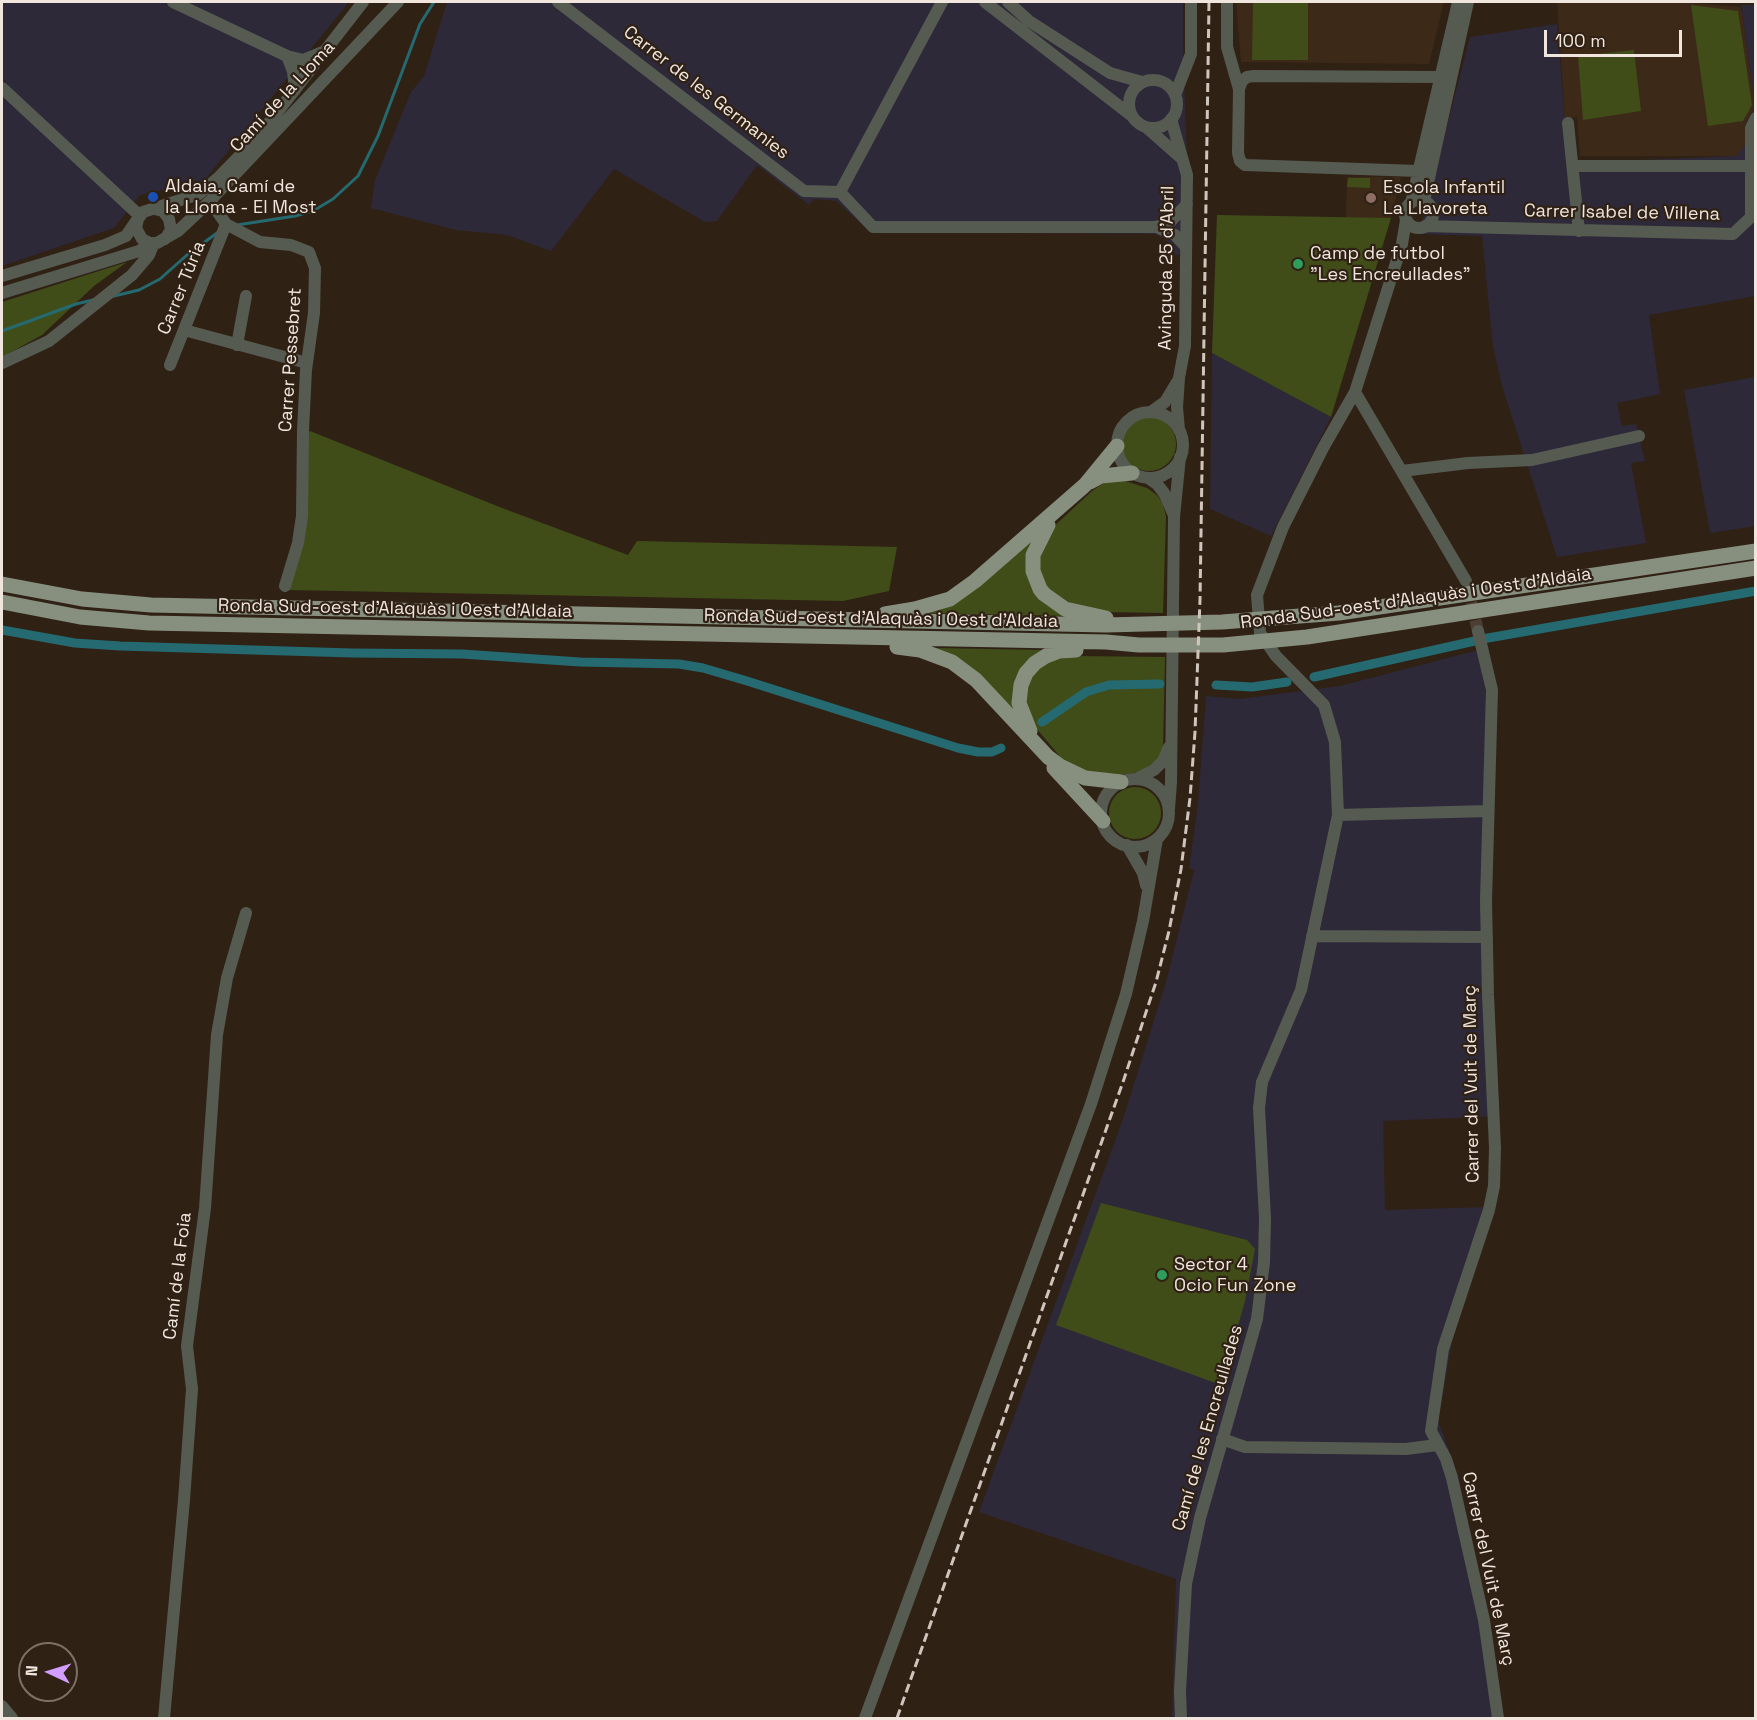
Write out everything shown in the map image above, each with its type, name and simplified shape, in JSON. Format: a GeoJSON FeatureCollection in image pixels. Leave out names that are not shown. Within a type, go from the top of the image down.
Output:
{"type":"FeatureCollection","features":[{"type":"Feature","properties":{"kind":"main road"},"geometry":{"type":"LineString","coordinates":[[869,621],[884,614],[915,609],[950,599],[975,581],[1054,514],[1085,485],[1117,446]]}},
{"type":"Feature","properties":{"kind":"main road"},"geometry":{"type":"LineString","coordinates":[[1085,485],[1101,476],[1132,472]]}},
{"type":"Feature","properties":{"kind":"main road"},"geometry":{"type":"LineString","coordinates":[[1054,514],[1038,541],[1033,555],[1035,579],[1044,594],[1065,609],[1142,623]]}},
{"type":"Feature","properties":{"kind":"main road","name":"Ronda Sud-oest d'Alaquàs i Oest d'Aldaia"},"geometry":{"type":"LineString","coordinates":[[2,584],[82,598],[151,605],[1106,625],[1306,617],[1755,551]]}},
{"type":"Feature","properties":{"kind":"main road","name":"Ronda Sud-oest d'Alaquàs i Oest d'Aldaia"},"geometry":{"type":"LineString","coordinates":[[2,602],[80,617],[149,622],[1223,645],[1307,637],[1755,568]]}},
{"type":"Feature","properties":{"kind":"main road"},"geometry":{"type":"LineString","coordinates":[[869,638],[890,646],[920,650],[952,662],[976,680],[1048,757],[1059,773],[1103,821]]}},
{"type":"Feature","properties":{"kind":"main road"},"geometry":{"type":"LineString","coordinates":[[1037,745],[1025,722],[1019,703],[1021,685],[1030,667],[1046,656],[1059,651],[1120,650],[1139,645]]}},
{"type":"Feature","properties":{"kind":"main road"},"geometry":{"type":"LineString","coordinates":[[1048,757],[1066,770],[1085,778],[1129,780]]}},
{"type":"Feature","properties":{"kind":"street"},"geometry":{"type":"LineString","coordinates":[[173,2],[287,57],[303,60],[326,50]]}},
{"type":"Feature","properties":{"kind":"street","name":"Camí de la Lloma"},"geometry":{"type":"LineString","coordinates":[[2,276],[105,245],[126,236],[143,216],[199,194],[258,137],[363,2]]}},
{"type":"Feature","properties":{"kind":"street","name":"Camí de la Lloma"},"geometry":{"type":"LineString","coordinates":[[2,293],[139,251],[177,231],[210,201],[398,2]]}},
{"type":"Feature","properties":{"kind":"street","name":"Carrer de les Germanies"},"geometry":{"type":"LineString","coordinates":[[558,2],[804,191],[840,192]]}},
{"type":"Feature","properties":{"kind":"street"},"geometry":{"type":"LineString","coordinates":[[985,2],[1146,127],[1157,127],[1171,119],[1176,108],[1175,95],[1191,57],[1191,2]]}},
{"type":"Feature","properties":{"kind":"street"},"geometry":{"type":"LineString","coordinates":[[1008,2],[1029,21],[1110,73],[1142,82],[1159,80],[1183,66],[1191,57]]}},
{"type":"Feature","properties":{"kind":"street"},"geometry":{"type":"LineString","coordinates":[[1227,2],[1227,47],[1239,89],[1238,153],[1240,161],[1245,165],[1418,171]]}},
{"type":"Feature","properties":{"kind":"street"},"geometry":{"type":"LineString","coordinates":[[1422,227],[1412,226],[1406,220],[1406,210],[1411,203],[1458,2]]}},
{"type":"Feature","properties":{"kind":"street"},"geometry":{"type":"LineString","coordinates":[[1401,244],[1431,220],[1427,204],[1468,2]]}},
{"type":"Feature","properties":{"kind":"street"},"geometry":{"type":"LineString","coordinates":[[942,3],[840,192],[873,227],[1156,227],[1171,221],[1187,204]]}},
{"type":"Feature","properties":{"kind":"street"},"geometry":{"type":"LineString","coordinates":[[287,57],[293,71],[295,90]]}},
{"type":"Feature","properties":{"kind":"street"},"geometry":{"type":"LineString","coordinates":[[1239,89],[1242,81],[1254,76],[1440,77]]}},
{"type":"Feature","properties":{"kind":"street"},"geometry":{"type":"LineString","coordinates":[[1159,80],[1169,86],[1175,95]]}},
{"type":"Feature","properties":{"kind":"street"},"geometry":{"type":"LineString","coordinates":[[1132,116],[1130,97],[1142,82]]}},
{"type":"Feature","properties":{"kind":"street"},"geometry":{"type":"LineString","coordinates":[[2,88],[143,216]]}},
{"type":"Feature","properties":{"kind":"street"},"geometry":{"type":"LineString","coordinates":[[1574,166],[1751,166],[1751,128],[1755,118]]}},
{"type":"Feature","properties":{"kind":"street","name":"Avinguda 25 d'Abril"},"geometry":{"type":"LineString","coordinates":[[1171,119],[1187,171],[1185,346],[1179,378],[1177,407],[1179,430]]}},
{"type":"Feature","properties":{"kind":"street"},"geometry":{"type":"LineString","coordinates":[[1568,123],[1579,231]]}},
{"type":"Feature","properties":{"kind":"street","name":"Avinguda 25 d'Abril"},"geometry":{"type":"LineString","coordinates":[[1146,127],[1183,160]]}},
{"type":"Feature","properties":{"kind":"street","name":"Carrer Isabel de Villena"},"geometry":{"type":"LineString","coordinates":[[1422,227],[1733,234],[1751,217],[1751,166]]}},
{"type":"Feature","properties":{"kind":"street"},"geometry":{"type":"LineString","coordinates":[[1411,203],[1419,200],[1427,204],[1450,228]]}},
{"type":"Feature","properties":{"kind":"street","name":"Carrer Pessebret"},"geometry":{"type":"LineString","coordinates":[[210,201],[226,224],[260,242],[291,245],[309,252],[315,268],[314,313],[307,363],[303,431],[302,516],[298,543],[285,586]]}},
{"type":"Feature","properties":{"kind":"street"},"geometry":{"type":"LineString","coordinates":[[163,211],[169,219],[171,230],[156,242],[142,239],[143,216],[163,211]]}},
{"type":"Feature","properties":{"kind":"street","name":"Camí de la Lloma"},"geometry":{"type":"LineString","coordinates":[[109,259],[129,242],[143,216]]}},
{"type":"Feature","properties":{"kind":"street","name":"Camí de les Encreullades"},"geometry":{"type":"LineString","coordinates":[[1181,1719],[1186,1584],[1200,1518],[1257,1319],[1264,1262],[1265,1218],[1259,1108],[1262,1082],[1301,990],[1338,814],[1335,742],[1324,705],[1276,656],[1260,633],[1257,595],[1282,527],[1355,392],[1401,244],[1406,220]]}},
{"type":"Feature","properties":{"kind":"street","name":"Carrer Túria"},"geometry":{"type":"LineString","coordinates":[[170,365],[226,224]]}},
{"type":"Feature","properties":{"kind":"street"},"geometry":{"type":"LineString","coordinates":[[1156,227],[1175,235],[1186,247]]}},
{"type":"Feature","properties":{"kind":"street","name":"Camí de la Lloma"},"geometry":{"type":"LineString","coordinates":[[2,363],[49,341],[58,334],[132,275],[156,242]]}},
{"type":"Feature","properties":{"kind":"street"},"geometry":{"type":"LineString","coordinates":[[237,345],[246,296]]}},
{"type":"Feature","properties":{"kind":"street"},"geometry":{"type":"LineString","coordinates":[[184,330],[307,363]]}},
{"type":"Feature","properties":{"kind":"street","name":"Avinguda 25 d'Abril"},"geometry":{"type":"LineString","coordinates":[[1151,412],[1169,397],[1179,378]]}},
{"type":"Feature","properties":{"kind":"street"},"geometry":{"type":"LineString","coordinates":[[1355,392],[1466,581]]}},
{"type":"Feature","properties":{"kind":"street"},"geometry":{"type":"LineString","coordinates":[[1172,737],[1162,761],[1154,771],[1129,780],[1107,794],[1102,812],[1103,821],[1112,837],[1127,845],[1148,844],[1156,839],[1167,825],[1172,737],[1174,517],[1182,439],[1179,430],[1168,417],[1151,412],[1141,413],[1123,425],[1118,435],[1119,456],[1132,472],[1157,484],[1164,493],[1174,517]]}},
{"type":"Feature","properties":{"kind":"street"},"geometry":{"type":"LineString","coordinates":[[1402,471],[1468,463],[1532,460],[1640,436]]}},
{"type":"Feature","properties":{"kind":"street"},"geometry":{"type":"LineString","coordinates":[[1148,478],[1167,473],[1180,457]]}},
{"type":"Feature","properties":{"kind":"street","name":"Carrer del Vuit de Març"},"geometry":{"type":"LineString","coordinates":[[1478,631],[1484,648],[1492,690],[1487,937],[1495,1148],[1494,1186],[1489,1210],[1443,1349],[1431,1431],[1446,1459],[1452,1478],[1484,1620],[1498,1719]]}},
{"type":"Feature","properties":{"kind":"street"},"geometry":{"type":"LineString","coordinates":[[1129,780],[1144,780],[1158,788],[1169,809]]}},
{"type":"Feature","properties":{"kind":"street"},"geometry":{"type":"LineString","coordinates":[[1338,814],[1488,811]]}},
{"type":"Feature","properties":{"kind":"street"},"geometry":{"type":"LineString","coordinates":[[865,1719],[1091,1104],[1126,994],[1147,895],[1156,839]]}},
{"type":"Feature","properties":{"kind":"street"},"geometry":{"type":"LineString","coordinates":[[1127,845],[1143,873],[1147,895]]}},
{"type":"Feature","properties":{"kind":"street","name":"Camí de la Foia"},"geometry":{"type":"LineString","coordinates":[[164,1719],[191,1409],[192,1389],[187,1346],[205,1208],[217,1035],[227,978],[246,913]]}},
{"type":"Feature","properties":{"kind":"street"},"geometry":{"type":"LineString","coordinates":[[1312,936],[1487,937]]}},
{"type":"Feature","properties":{"kind":"street"},"geometry":{"type":"LineString","coordinates":[[1222,1439],[1245,1447],[1406,1449],[1437,1445]]}},
{"type":"Feature","properties":{"kind":"street"},"geometry":{"type":"LineString","coordinates":[[2,1706],[12,1719]]}},
{"type":"Feature","properties":{"kind":"shaded area"},"geometry":{"type":"Polygon","coordinates":[[[2,2],[349,2],[203,182],[140,195],[114,228],[2,266],[2,2]]]}},
{"type":"Feature","properties":{"kind":"shaded area"},"geometry":{"type":"Polygon","coordinates":[[[447,2],[1183,2],[1190,248],[1176,256],[1170,243],[1156,234],[870,232],[836,201],[814,199],[809,205],[757,165],[717,221],[705,222],[614,169],[551,251],[507,235],[456,230],[371,208],[375,180],[411,92],[424,76],[447,2]]]}},
{"type":"Feature","properties":{"kind":"shaded area"},"geometry":{"type":"Polygon","coordinates":[[[1236,2],[1444,2],[1429,64],[1241,62],[1236,2]]]}},
{"type":"Feature","properties":{"kind":"shaded area"},"geometry":{"type":"Polygon","coordinates":[[[1557,2],[1680,2],[1741,7],[1755,106],[1746,123],[1745,145],[1736,156],[1580,156],[1577,117],[1565,119],[1557,2]]]}},
{"type":"Feature","properties":{"kind":"shaded area"},"geometry":{"type":"Polygon","coordinates":[[[1741,5],[1755,5],[1755,106],[1741,5]]]}},
{"type":"Feature","properties":{"kind":"shaded area"},"geometry":{"type":"Polygon","coordinates":[[[1557,24],[1571,163],[1735,156],[1745,145],[1746,123],[1755,106],[1755,296],[1649,315],[1660,394],[1617,403],[1622,426],[1636,424],[1645,461],[1631,463],[1646,543],[1557,557],[1502,386],[1493,346],[1482,236],[1419,234],[1470,37],[1557,24]]]}},
{"type":"Feature","properties":{"kind":"shaded area","name":"Escola Infantil La Llavoreta"},"geometry":{"type":"Polygon","coordinates":[[[1347,177],[1401,177],[1391,218],[1346,218],[1347,177]]]}},
{"type":"Feature","properties":{"kind":"shaded area"},"geometry":{"type":"Polygon","coordinates":[[[1212,353],[1331,417],[1271,536],[1210,509],[1212,353]]]}},
{"type":"Feature","properties":{"kind":"shaded area"},"geometry":{"type":"Polygon","coordinates":[[[1755,377],[1755,526],[1710,533],[1684,390],[1755,377]]]}},
{"type":"Feature","properties":{"kind":"shaded area"},"geometry":{"type":"Polygon","coordinates":[[[1479,650],[1488,711],[1483,827],[1498,1116],[1383,1121],[1385,1210],[1487,1207],[1453,1336],[1438,1421],[1458,1475],[1490,1627],[1503,1718],[1172,1718],[1176,1579],[979,1512],[1123,1119],[1166,982],[1194,870],[1189,868],[1198,804],[1206,696],[1239,699],[1340,686],[1479,650]]]}},
{"type":"Feature","properties":{"kind":"green space"},"geometry":{"type":"Polygon","coordinates":[[[1253,2],[1308,2],[1308,60],[1252,60],[1253,2]]]}},
{"type":"Feature","properties":{"kind":"green space"},"geometry":{"type":"Polygon","coordinates":[[[1691,5],[1738,11],[1752,105],[1743,121],[1708,126],[1691,5]]]}},
{"type":"Feature","properties":{"kind":"green space"},"geometry":{"type":"Polygon","coordinates":[[[1634,50],[1641,111],[1583,120],[1578,56],[1634,50]]]}},
{"type":"Feature","properties":{"kind":"green space"},"geometry":{"type":"Polygon","coordinates":[[[1348,178],[1370,178],[1370,188],[1347,187],[1348,178]]]}},
{"type":"Feature","properties":{"kind":"green space"},"geometry":{"type":"Polygon","coordinates":[[[1217,215],[1391,218],[1331,417],[1212,353],[1217,215]]]}},
{"type":"Feature","properties":{"kind":"green space"},"geometry":{"type":"Polygon","coordinates":[[[127,262],[94,286],[42,335],[2,357],[2,302],[127,262]]]}},
{"type":"Feature","properties":{"kind":"green space"},"geometry":{"type":"Polygon","coordinates":[[[1144,417],[1154,417],[1164,421],[1172,429],[1176,444],[1172,459],[1164,467],[1154,471],[1144,471],[1134,467],[1126,459],[1122,449],[1122,439],[1126,429],[1134,421],[1144,417]]]}},
{"type":"Feature","properties":{"kind":"green space"},"geometry":{"type":"Polygon","coordinates":[[[310,431],[502,508],[628,555],[637,541],[897,547],[889,591],[843,601],[289,590],[302,542],[305,436],[310,431]]]}},
{"type":"Feature","properties":{"kind":"green space"},"geometry":{"type":"Polygon","coordinates":[[[1119,479],[1147,488],[1158,496],[1163,505],[1166,516],[1163,613],[1103,612],[1077,608],[1048,591],[1037,566],[1050,530],[1092,491],[1105,482],[1119,479]]]}},
{"type":"Feature","properties":{"kind":"green space"},"geometry":{"type":"Polygon","coordinates":[[[1033,534],[1045,604],[1067,616],[927,613],[1033,534]]]}},
{"type":"Feature","properties":{"kind":"green space"},"geometry":{"type":"Polygon","coordinates":[[[934,648],[1043,650],[1036,656],[1018,715],[934,648]]]}},
{"type":"Feature","properties":{"kind":"green space"},"geometry":{"type":"Polygon","coordinates":[[[1070,656],[1165,657],[1163,749],[1151,767],[1140,772],[1106,777],[1090,775],[1062,759],[1031,722],[1027,713],[1025,690],[1033,672],[1053,658],[1070,656]]]}},
{"type":"Feature","properties":{"kind":"green space"},"geometry":{"type":"Polygon","coordinates":[[[1135,787],[1149,791],[1157,799],[1161,813],[1157,827],[1149,835],[1135,839],[1121,835],[1113,827],[1109,813],[1113,799],[1121,791],[1135,787]]]}},
{"type":"Feature","properties":{"kind":"green space","name":"Sector 4 Ocio Fun Zone"},"geometry":{"type":"Polygon","coordinates":[[[1101,1203],[1247,1240],[1255,1249],[1245,1301],[1221,1385],[1056,1325],[1101,1203]]]}},
{"type":"Feature","properties":{"kind":"waterway"},"geometry":{"type":"LineString","coordinates":[[237,225],[313,211],[333,199],[358,176],[378,136],[420,24],[434,2]]}},
{"type":"Feature","properties":{"kind":"waterway"},"geometry":{"type":"LineString","coordinates":[[114,296],[139,290],[160,279],[217,233]]}},
{"type":"Feature","properties":{"kind":"waterway"},"geometry":{"type":"LineString","coordinates":[[2,331],[93,300]]}},
{"type":"Feature","properties":{"kind":"waterway"},"geometry":{"type":"LineString","coordinates":[[1314,677],[1488,638],[1756,591]]}},
{"type":"Feature","properties":{"kind":"waterway"},"geometry":{"type":"LineString","coordinates":[[2,630],[75,643],[120,646],[462,654],[580,662],[679,664],[703,668],[747,681],[958,748],[978,752],[992,752],[1001,748]]}},
{"type":"Feature","properties":{"kind":"waterway"},"geometry":{"type":"LineString","coordinates":[[1216,685],[1252,687],[1287,682]]}},
{"type":"Feature","properties":{"kind":"waterway"},"geometry":{"type":"LineString","coordinates":[[1042,722],[1086,692],[1109,685],[1160,684]]}},
{"type":"Feature","properties":{"kind":"tunnel"},"geometry":{"type":"LineString","coordinates":[[1467,585],[1478,631]]}},
{"type":"Feature","properties":{"kind":"railway"},"geometry":{"type":"LineString","coordinates":[[897,1718],[1124,1079],[1156,982],[1181,869],[1195,732],[1200,600],[1209,2]]}},
{"type":"Feature","properties":{"kind":"place","name":"Aldaia, Camí de la Lloma - El Most"},"geometry":{"type":"Point","coordinates":[153,197]}},
{"type":"Feature","properties":{"kind":"place","name":"Escola Infantil La Llavoreta"},"geometry":{"type":"Point","coordinates":[1371,198]}},
{"type":"Feature","properties":{"kind":"place","name":"Camp de futbol \"Les Encreullades\""},"geometry":{"type":"Point","coordinates":[1298,264]}},
{"type":"Feature","properties":{"kind":"place","name":"Sector 4 Ocio Fun Zone"},"geometry":{"type":"Point","coordinates":[1162,1275]}}]}
